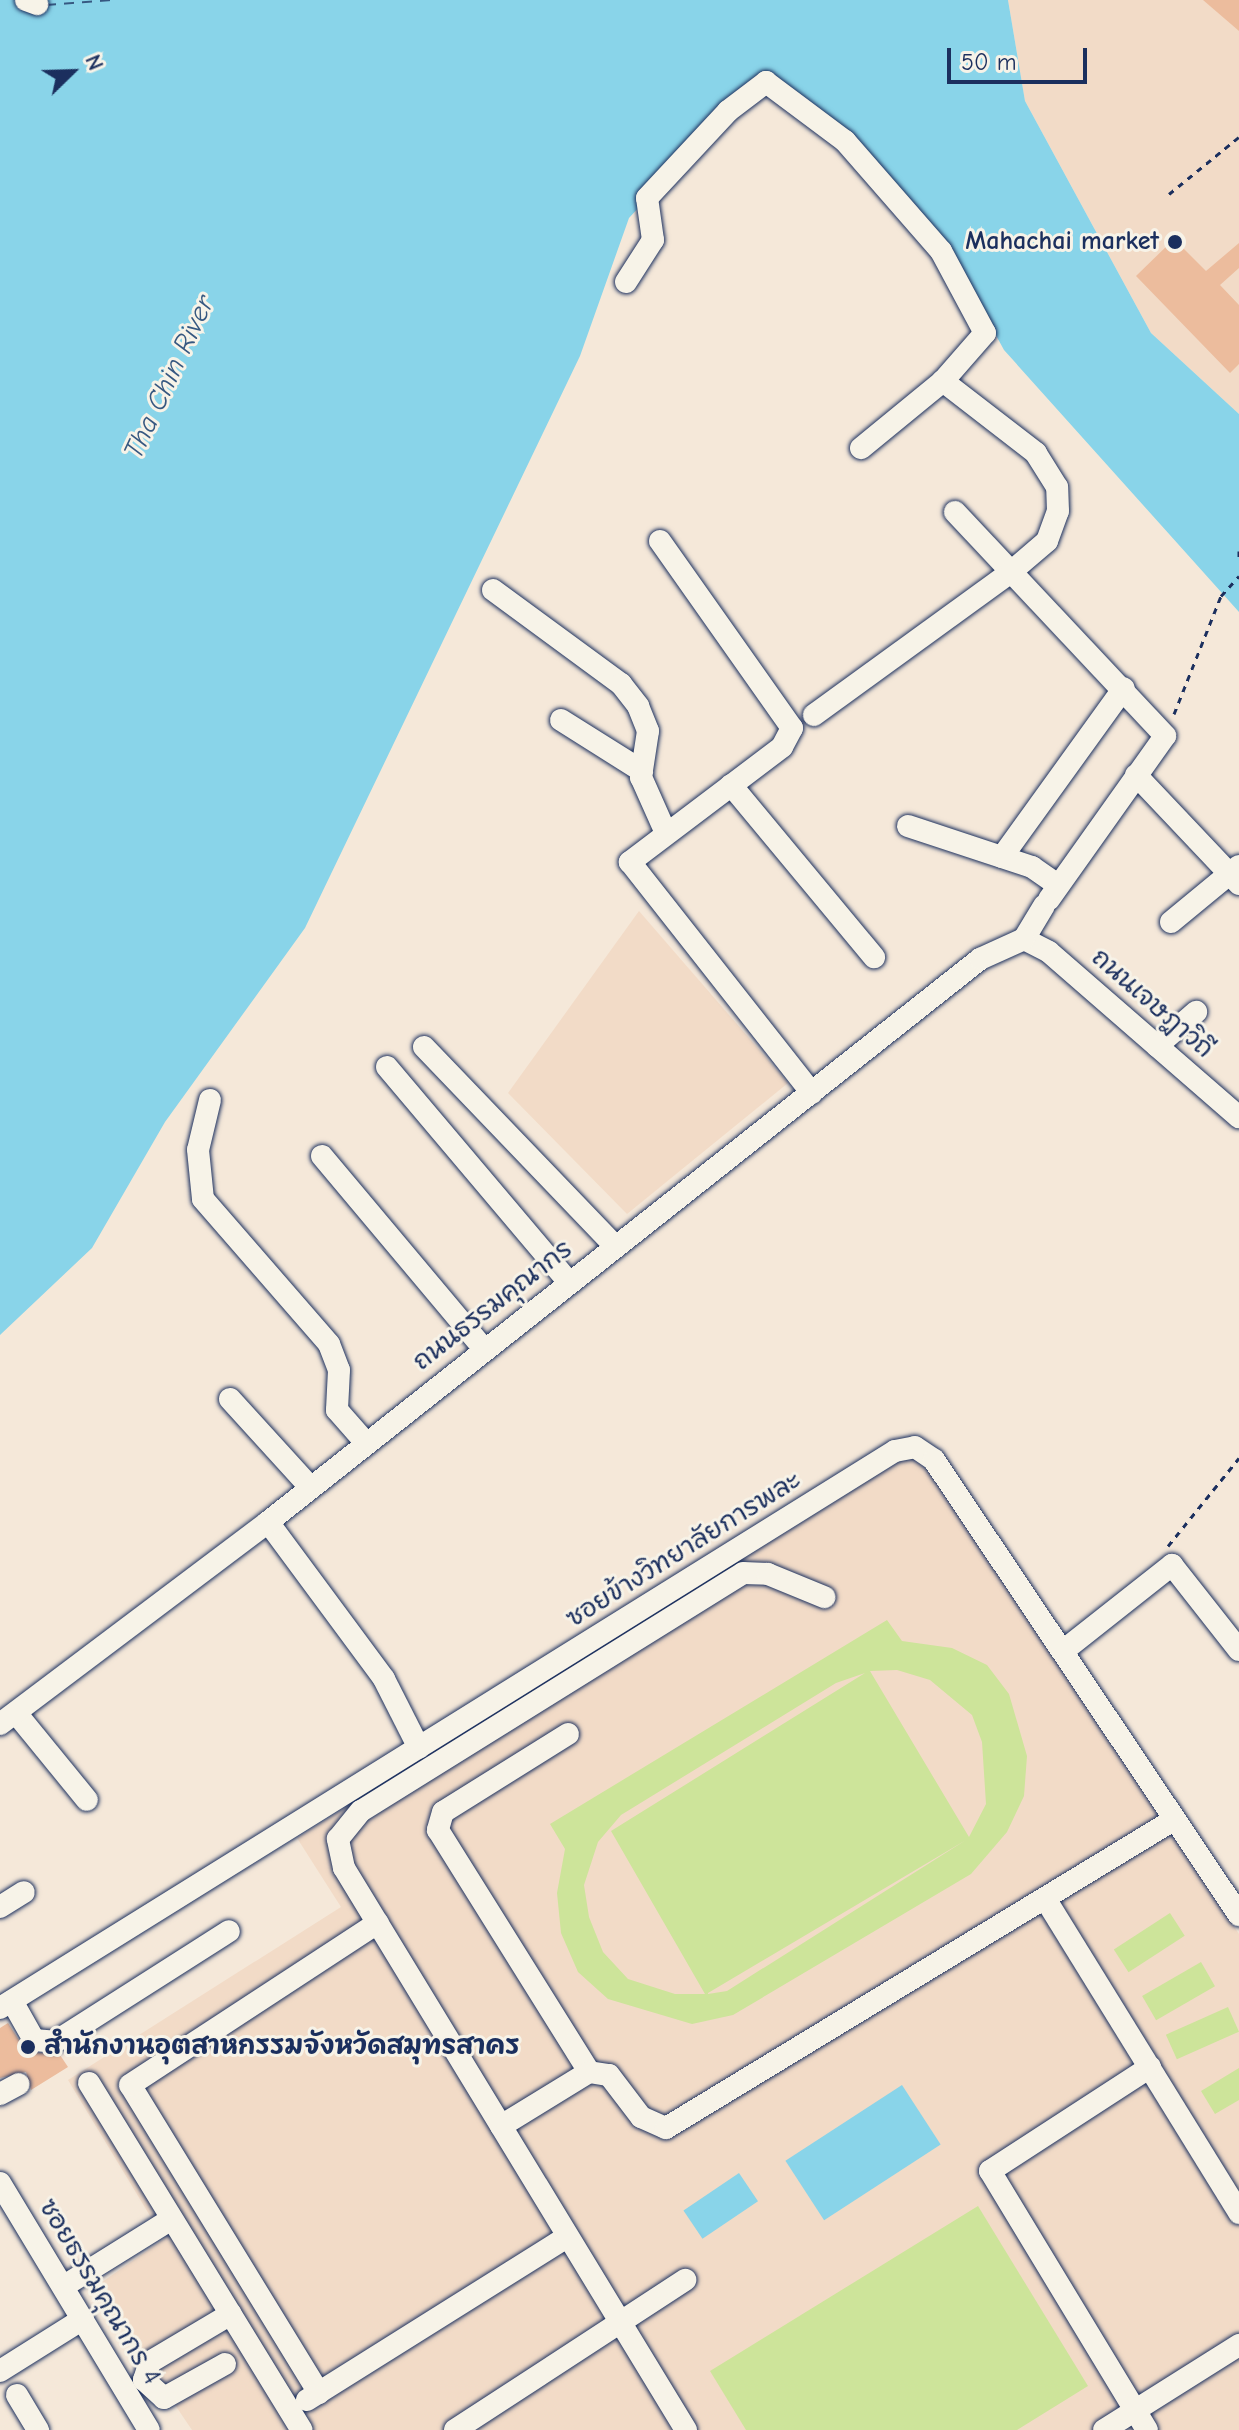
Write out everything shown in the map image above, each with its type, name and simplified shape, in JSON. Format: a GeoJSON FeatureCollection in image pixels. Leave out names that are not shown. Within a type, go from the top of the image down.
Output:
{"type":"FeatureCollection","features":[{"type":"Feature","properties":{"kind":"street"},"geometry":{"type":"LineString","coordinates":[[626,282],[653,240],[647,198],[728,111],[766,82],[845,141],[941,251],[985,333],[943,381],[861,448]]}},
{"type":"Feature","properties":{"kind":"street"},"geometry":{"type":"LineString","coordinates":[[814,715],[1012,571],[1047,541],[1058,511],[1057,487],[1036,453],[943,381]]}},
{"type":"Feature","properties":{"kind":"street"},"geometry":{"type":"LineString","coordinates":[[955,512],[1124,688],[1165,736],[1050,897],[1024,939]]}},
{"type":"Feature","properties":{"kind":"street"},"geometry":{"type":"LineString","coordinates":[[660,541],[790,721],[782,747],[633,855],[635,875],[812,1093]]}},
{"type":"Feature","properties":{"kind":"street"},"geometry":{"type":"LineString","coordinates":[[493,590],[621,684],[648,731],[642,771],[651,813],[665,831]]}},
{"type":"Feature","properties":{"kind":"street"},"geometry":{"type":"LineString","coordinates":[[1002,857],[1124,688]]}},
{"type":"Feature","properties":{"kind":"street"},"geometry":{"type":"LineString","coordinates":[[561,720],[642,771]]}},
{"type":"Feature","properties":{"kind":"street"},"geometry":{"type":"LineString","coordinates":[[1136,775],[1236,875],[1171,922]]}},
{"type":"Feature","properties":{"kind":"street"},"geometry":{"type":"LineString","coordinates":[[731,785],[874,957]]}},
{"type":"Feature","properties":{"kind":"street"},"geometry":{"type":"LineString","coordinates":[[908,826],[1002,857],[1050,897]]}},
{"type":"Feature","properties":{"kind":"street","name":"ถนนธรรมคุณากร"},"geometry":{"type":"LineString","coordinates":[[8,1719],[268,1522],[483,1348],[991,951],[1024,939]]}},
{"type":"Feature","properties":{"kind":"street","name":"ถนนเจษฎาวิถี"},"geometry":{"type":"LineString","coordinates":[[1024,939],[1049,952],[1239,1117]]}},
{"type":"Feature","properties":{"kind":"street"},"geometry":{"type":"LineString","coordinates":[[1157,1046],[1196,1012]]}},
{"type":"Feature","properties":{"kind":"street"},"geometry":{"type":"LineString","coordinates":[[424,1047],[615,1246]]}},
{"type":"Feature","properties":{"kind":"street"},"geometry":{"type":"LineString","coordinates":[[387,1067],[569,1282]]}},
{"type":"Feature","properties":{"kind":"street"},"geometry":{"type":"LineString","coordinates":[[210,1100],[198,1150],[203,1199],[329,1344],[339,1370],[337,1410],[366,1443]]}},
{"type":"Feature","properties":{"kind":"street"},"geometry":{"type":"LineString","coordinates":[[322,1156],[483,1348]]}},
{"type":"Feature","properties":{"kind":"street"},"geometry":{"type":"LineString","coordinates":[[230,1399],[311,1488]]}},
{"type":"Feature","properties":{"kind":"street","name":"ซอยข้างวิทยาลัยการพละ"},"geometry":{"type":"LineString","coordinates":[[6,2004],[905,1448],[924,1450],[934,1460],[1239,1915]]}},
{"type":"Feature","properties":{"kind":"street"},"geometry":{"type":"LineString","coordinates":[[268,1522],[384,1679],[419,1748]]}},
{"type":"Feature","properties":{"kind":"street"},"geometry":{"type":"LineString","coordinates":[[1063,1651],[1162,1568],[1183,1571],[1239,1650]]}},
{"type":"Feature","properties":{"kind":"street"},"geometry":{"type":"LineString","coordinates":[[686,2430],[378,1923],[337,1852],[338,1839],[361,1811],[743,1573],[768,1574],[824,1597]]}},
{"type":"Feature","properties":{"kind":"street"},"geometry":{"type":"LineString","coordinates":[[8,1719],[87,1800]]}},
{"type":"Feature","properties":{"kind":"street"},"geometry":{"type":"LineString","coordinates":[[568,1734],[443,1812],[438,1830],[589,2072]]}},
{"type":"Feature","properties":{"kind":"street"},"geometry":{"type":"LineString","coordinates":[[501,2126],[589,2072],[609,2075],[641,2117],[666,2128],[898,1982],[1046,1900],[1175,1819]]}},
{"type":"Feature","properties":{"kind":"street"},"geometry":{"type":"LineString","coordinates":[[0,1907],[24,1892]]}},
{"type":"Feature","properties":{"kind":"street"},"geometry":{"type":"LineString","coordinates":[[1046,1900],[1239,2213]]}},
{"type":"Feature","properties":{"kind":"street"},"geometry":{"type":"LineString","coordinates":[[319,2393],[130,2085],[378,1923]]}},
{"type":"Feature","properties":{"kind":"street"},"geometry":{"type":"LineString","coordinates":[[6,2004],[34,2040],[55,2042],[229,1931]]}},
{"type":"Feature","properties":{"kind":"street"},"geometry":{"type":"LineString","coordinates":[[1147,2430],[990,2171],[1150,2067]]}},
{"type":"Feature","properties":{"kind":"street"},"geometry":{"type":"LineString","coordinates":[[89,2083],[170,2220],[302,2430]]}},
{"type":"Feature","properties":{"kind":"street","name":"ซอยธรรมคุณากร 4"},"geometry":{"type":"LineString","coordinates":[[0,2183],[7,2212],[64,2286],[149,2430]]}},
{"type":"Feature","properties":{"kind":"street"},"geometry":{"type":"LineString","coordinates":[[64,2286],[170,2220]]}},
{"type":"Feature","properties":{"kind":"street"},"geometry":{"type":"LineString","coordinates":[[291,2410],[567,2237]]}},
{"type":"Feature","properties":{"kind":"street"},"geometry":{"type":"LineString","coordinates":[[455,2430],[685,2280]]}},
{"type":"Feature","properties":{"kind":"street"},"geometry":{"type":"LineString","coordinates":[[225,2364],[164,2398],[144,2380],[150,2362],[231,2314]]}},
{"type":"Feature","properties":{"kind":"street"},"geometry":{"type":"LineString","coordinates":[[0,2371],[83,2319]]}},
{"type":"Feature","properties":{"kind":"street"},"geometry":{"type":"LineString","coordinates":[[1104,2430],[1239,2345]]}},
{"type":"Feature","properties":{"kind":"street"},"geometry":{"type":"LineString","coordinates":[[17,2395],[38,2430]]}},
{"type":"Feature","properties":{"kind":"path"},"geometry":{"type":"LineString","coordinates":[[1169,194],[1239,137]]}},
{"type":"Feature","properties":{"kind":"path"},"geometry":{"type":"LineString","coordinates":[[1239,551],[1239,559]]}},
{"type":"Feature","properties":{"kind":"path"},"geometry":{"type":"LineString","coordinates":[[1165,736],[1221,596],[1239,576]]}},
{"type":"Feature","properties":{"kind":"path"},"geometry":{"type":"LineString","coordinates":[[1162,1568],[1166,1548],[1239,1458]]}},
{"type":"Feature","properties":{"kind":"shaded area","name":"Mahachai market"},"geometry":{"type":"Polygon","coordinates":[[[1008,0],[1239,0],[1239,414],[1151,333],[1025,101],[1008,0]]]}},
{"type":"Feature","properties":{"kind":"shaded area"},"geometry":{"type":"Polygon","coordinates":[[[639,911],[788,1083],[627,1214],[508,1093],[639,911]]]}},
{"type":"Feature","properties":{"kind":"shaded area"},"geometry":{"type":"Polygon","coordinates":[[[906,1457],[928,1462],[1239,1934],[1239,2430],[192,2430],[95,2287],[164,2239],[68,2080],[341,1907],[297,1838],[906,1457]]]}},
{"type":"Feature","properties":{"kind":"green space"},"geometry":{"type":"Polygon","coordinates":[[[887,1620],[902,1641],[952,1648],[987,1665],[1009,1694],[1027,1756],[1024,1796],[1007,1832],[971,1874],[733,2015],[692,2024],[608,1999],[578,1972],[561,1933],[557,1893],[565,1849],[550,1824],[887,1620]],[[897,1670],[870,1671],[969,1837],[986,1804],[982,1742],[972,1715],[930,1680],[897,1670]],[[865,1673],[836,1683],[621,1815],[598,1842],[584,1885],[589,1917],[603,1952],[628,1979],[675,1994],[705,1994],[611,1831],[865,1673]],[[966,1840],[708,1993],[727,1991],[966,1840]]]}},
{"type":"Feature","properties":{"kind":"green space"},"geometry":{"type":"Polygon","coordinates":[[[1170,1913],[1185,1936],[1129,1972],[1114,1949],[1170,1913]]]}},
{"type":"Feature","properties":{"kind":"green space"},"geometry":{"type":"Polygon","coordinates":[[[1201,1962],[1215,1986],[1156,2020],[1142,1996],[1201,1962]]]}},
{"type":"Feature","properties":{"kind":"green space"},"geometry":{"type":"Polygon","coordinates":[[[1228,2007],[1239,2032],[1177,2059],[1166,2035],[1228,2007]]]}},
{"type":"Feature","properties":{"kind":"green space"},"geometry":{"type":"Polygon","coordinates":[[[1239,2068],[1239,2100],[1215,2114],[1201,2091],[1239,2068]]]}},
{"type":"Feature","properties":{"kind":"green space"},"geometry":{"type":"Polygon","coordinates":[[[978,2206],[1088,2386],[1017,2430],[746,2430],[710,2371],[978,2206]]]}},
{"type":"Feature","properties":{"kind":"water","name":"Tha Chin River"},"geometry":{"type":"Polygon","coordinates":[[[0,0],[1008,0],[1025,101],[1151,333],[1239,414],[1239,612],[1004,350],[952,255],[761,75],[629,218],[580,356],[305,928],[165,1122],[92,1248],[0,1335],[0,0]]]}},
{"type":"Feature","properties":{"kind":"water"},"geometry":{"type":"Polygon","coordinates":[[[902,2085],[941,2145],[824,2220],[785,2161],[902,2085]]]}},
{"type":"Feature","properties":{"kind":"water"},"geometry":{"type":"Polygon","coordinates":[[[739,2173],[758,2201],[702,2239],[683,2210],[739,2173]]]}},
{"type":"Feature","properties":{"kind":"building"},"geometry":{"type":"Polygon","coordinates":[[[1203,0],[1239,0],[1239,31],[1203,0]]]}},
{"type":"Feature","properties":{"kind":"building"},"geometry":{"type":"Polygon","coordinates":[[[1174,239],[1206,271],[1239,243],[1239,268],[1220,285],[1239,305],[1239,364],[1230,373],[1136,276],[1174,239]]]}},
{"type":"Feature","properties":{"kind":"building"},"geometry":{"type":"Polygon","coordinates":[[[8,2023],[26,2051],[60,2055],[68,2067],[31,2090],[26,2072],[0,2078],[0,2028],[8,2023]]]}},
{"type":"Feature","properties":{"kind":"ferry route"},"geometry":{"type":"LineString","coordinates":[[46,5],[112,0]]}},
{"type":"Feature","properties":{"kind":"place","name":"Mahachai market"},"geometry":{"type":"Point","coordinates":[1175,242]}},
{"type":"Feature","properties":{"kind":"place","name":"สำนักงานอุตสาหกรรมจังหวัดสมุทรสาคร"},"geometry":{"type":"Point","coordinates":[28,2047]}}]}
